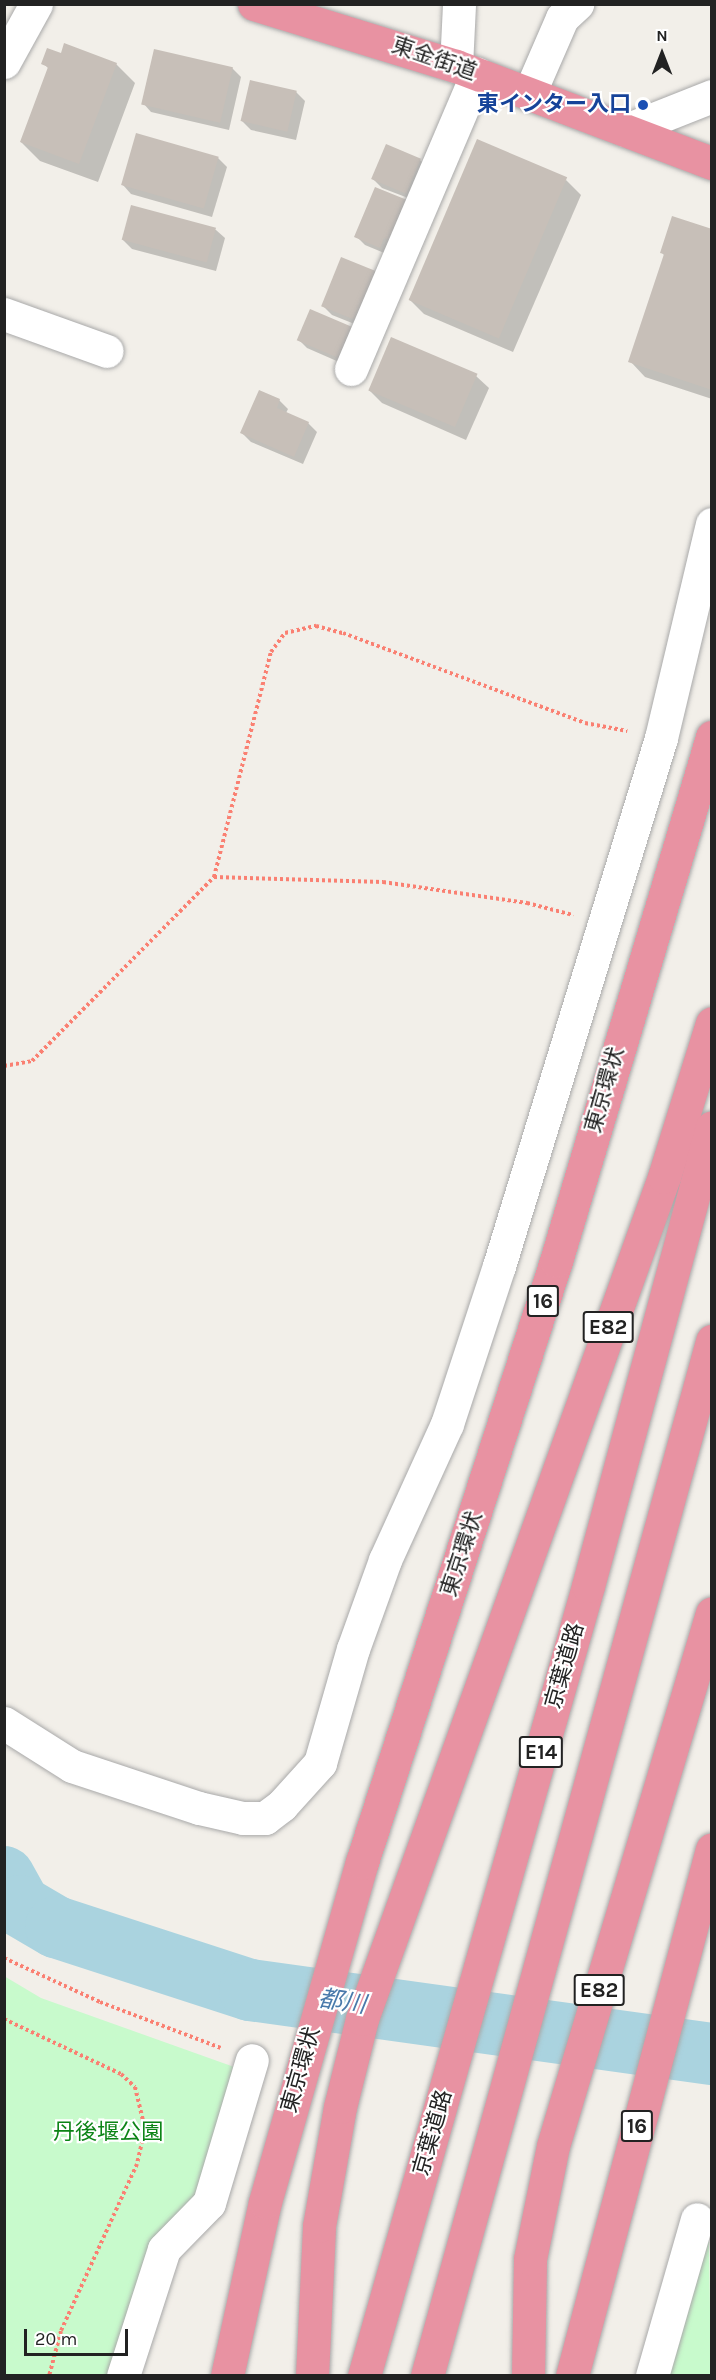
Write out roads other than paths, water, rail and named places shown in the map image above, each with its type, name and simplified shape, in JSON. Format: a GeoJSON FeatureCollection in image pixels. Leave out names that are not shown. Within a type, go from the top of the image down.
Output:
{"type":"FeatureCollection","features":[{"type":"Feature","properties":{"kind":"highway","name":"東金街道"},"geometry":{"type":"LineString","coordinates":[[254,4],[351,31],[466,70],[711,163]]}},
{"type":"Feature","properties":{"kind":"highway","name":"東京環状"},"geometry":{"type":"LineString","coordinates":[[227,2376],[265,2202],[362,1862],[556,1261],[711,737]]}},
{"type":"Feature","properties":{"kind":"highway","name":"E82"},"geometry":{"type":"LineString","coordinates":[[312,2376],[319,2226],[340,2107],[362,2019],[664,1178],[711,1023]]}},
{"type":"Feature","properties":{"kind":"highway","name":"京葉道路"},"geometry":{"type":"LineString","coordinates":[[364,2376],[585,1598],[711,1127]]}},
{"type":"Feature","properties":{"kind":"highway","name":"E14"},"geometry":{"type":"LineString","coordinates":[[427,2376],[711,1341]]}},
{"type":"Feature","properties":{"kind":"highway","name":"E82"},"geometry":{"type":"LineString","coordinates":[[528,2376],[530,2259],[553,2146],[711,1613]]}},
{"type":"Feature","properties":{"kind":"highway","name":"16"},"geometry":{"type":"LineString","coordinates":[[572,2376],[711,1849]]}},
{"type":"Feature","properties":{"kind":"highway"},"geometry":{"type":"LineString","coordinates":[[202,2376],[227,2294],[265,2202]]}},
{"type":"Feature","properties":{"kind":"street"},"geometry":{"type":"LineString","coordinates":[[4,62],[36,4]]}},
{"type":"Feature","properties":{"kind":"street"},"geometry":{"type":"LineString","coordinates":[[351,369],[466,70],[459,4]]}},
{"type":"Feature","properties":{"kind":"street"},"geometry":{"type":"LineString","coordinates":[[530,94],[562,18],[577,4]]}},
{"type":"Feature","properties":{"kind":"street"},"geometry":{"type":"LineString","coordinates":[[626,130],[711,96]]}},
{"type":"Feature","properties":{"kind":"street"},"geometry":{"type":"LineString","coordinates":[[4,314],[107,351]]}},
{"type":"Feature","properties":{"kind":"street"},"geometry":{"type":"LineString","coordinates":[[4,1723],[72,1766],[199,1808],[243,1818],[266,1818],[320,1763],[353,1649],[381,1571],[447,1424],[606,924],[660,738],[711,524]]}},
{"type":"Feature","properties":{"kind":"street"},"geometry":{"type":"LineString","coordinates":[[123,2376],[164,2249],[209,2203],[252,2060]]}},
{"type":"Feature","properties":{"kind":"street"},"geometry":{"type":"LineString","coordinates":[[652,2376],[697,2219]]}},
{"type":"Feature","properties":{"kind":"waterway","name":"都川"},"geometry":{"type":"LineString","coordinates":[[4,1877],[20,1906],[56,1927],[250,1990],[712,2054]]}},
{"type":"Feature","properties":{"kind":"place","name":"東インター入口"},"geometry":{"type":"Point","coordinates":[643,105]}},
{"type":"Feature","properties":{"kind":"park label","name":"丹後堰公園"},"geometry":{"type":"Point","coordinates":[108,2133]}}]}
